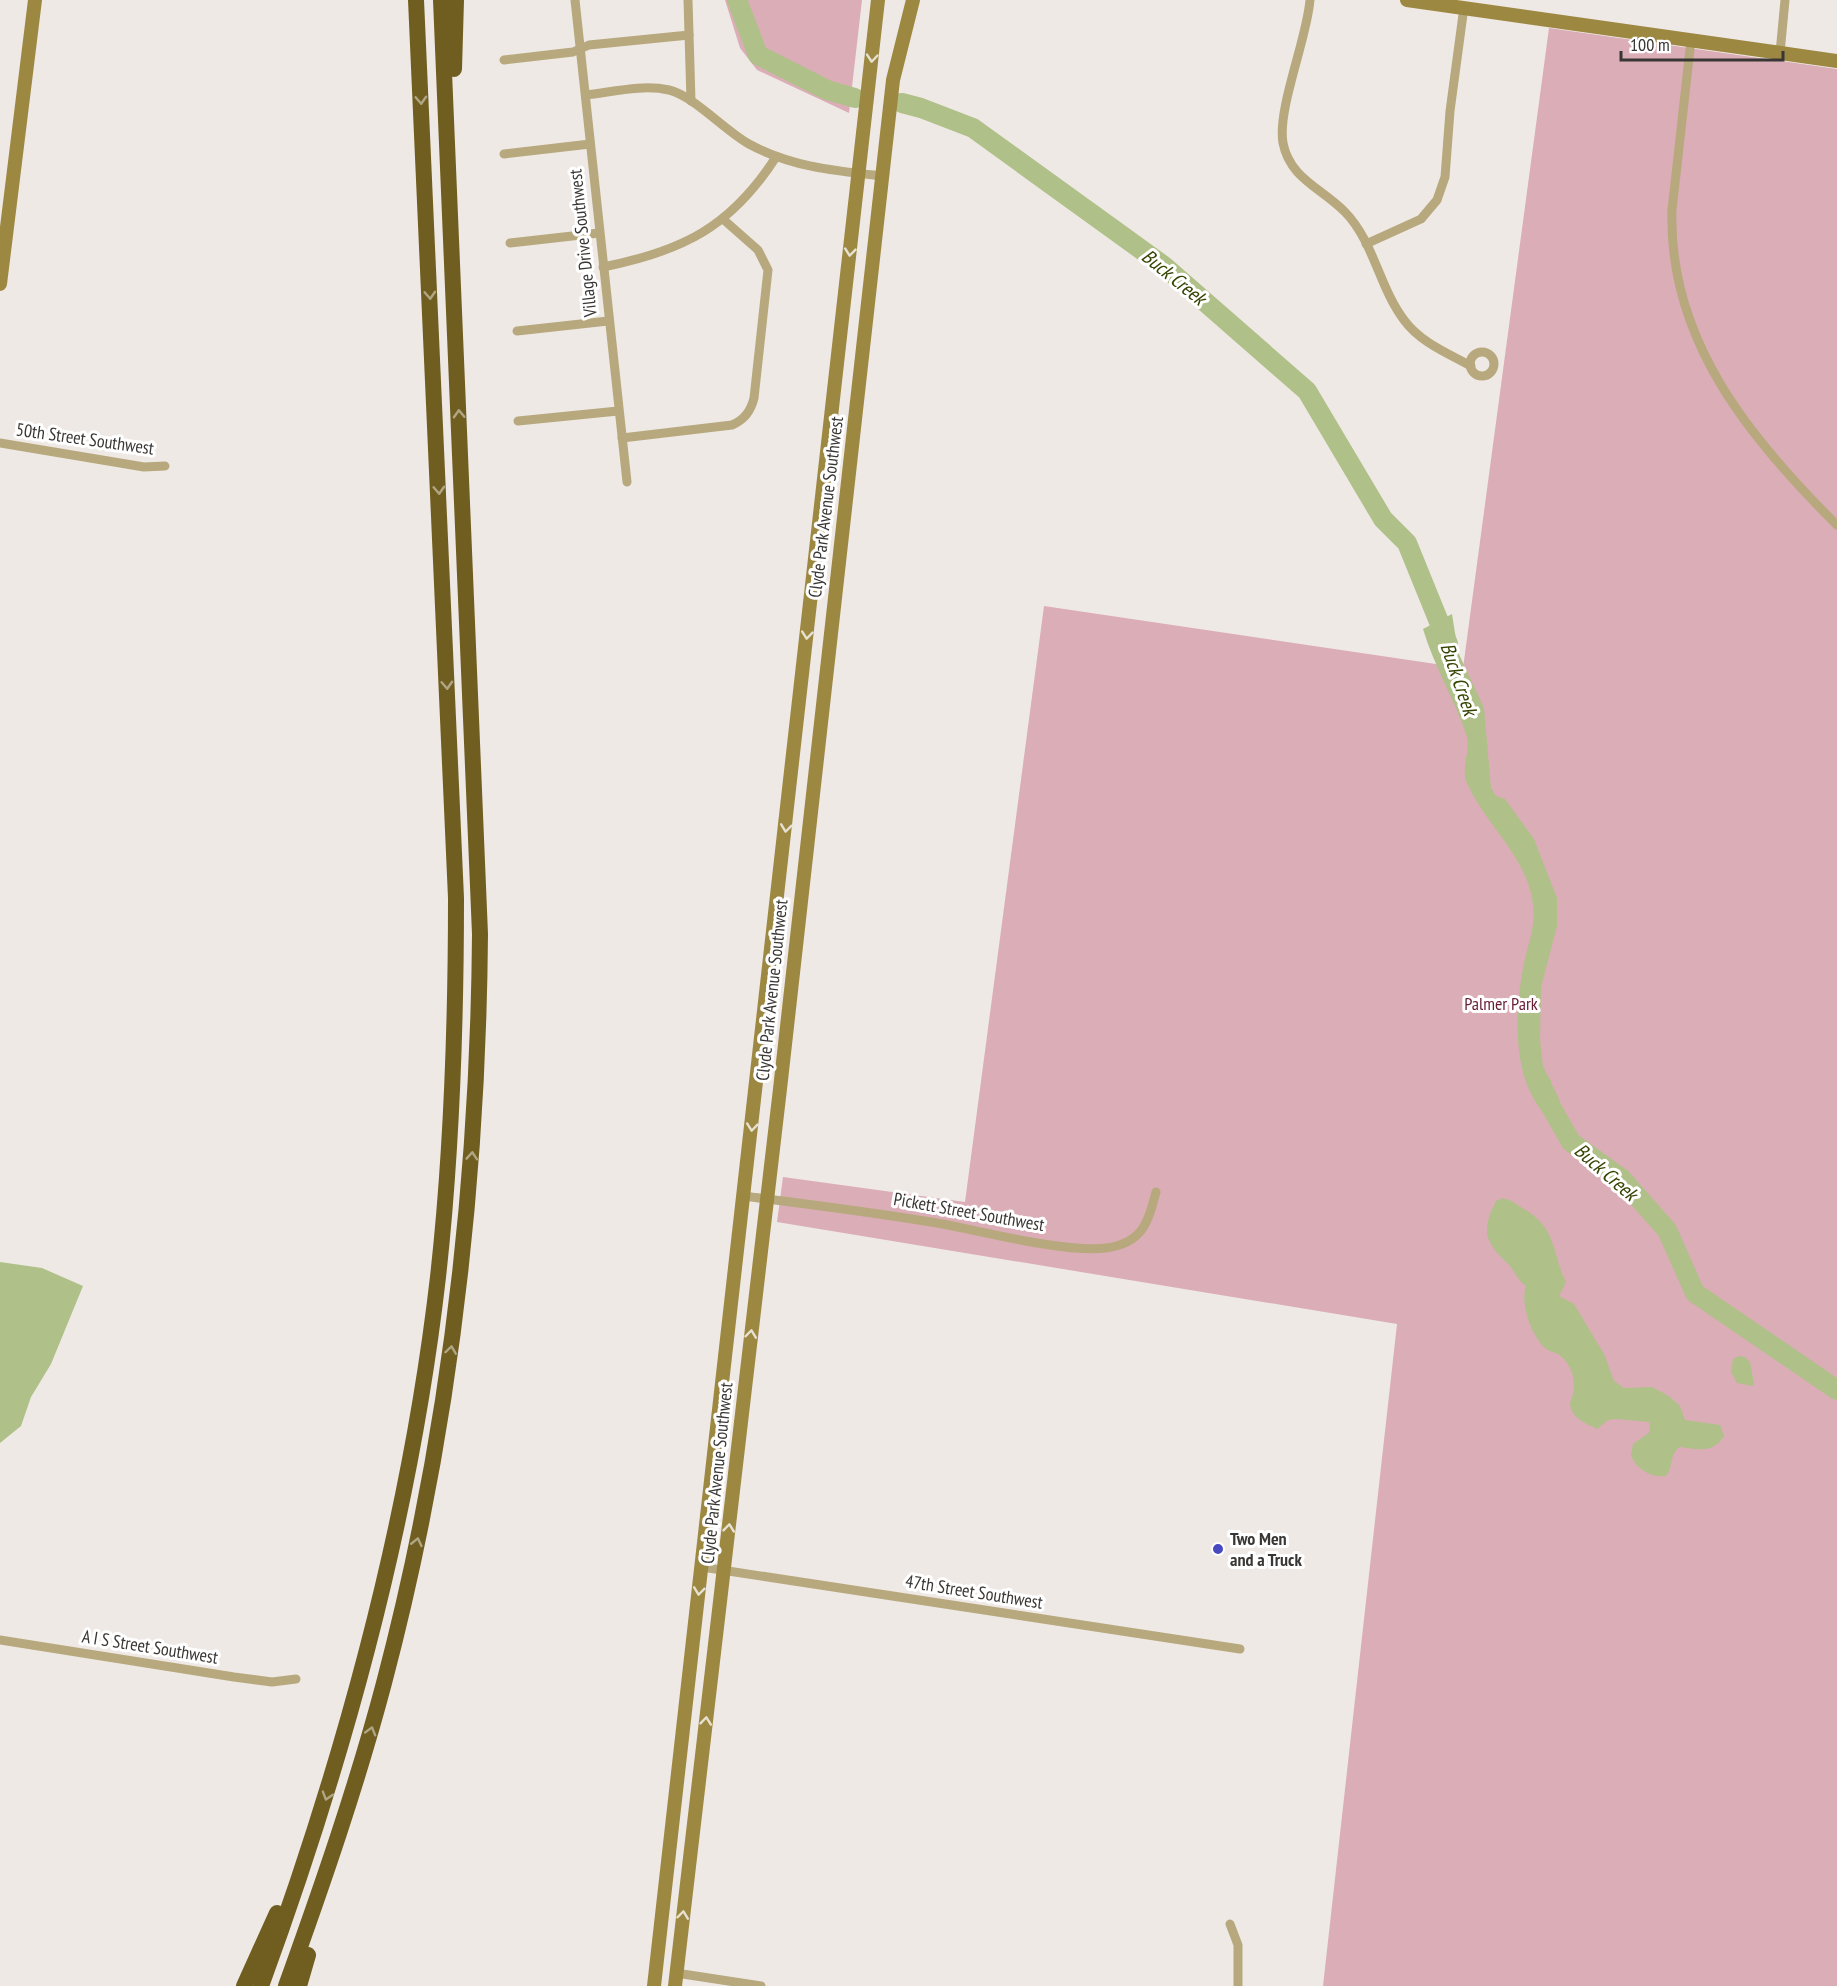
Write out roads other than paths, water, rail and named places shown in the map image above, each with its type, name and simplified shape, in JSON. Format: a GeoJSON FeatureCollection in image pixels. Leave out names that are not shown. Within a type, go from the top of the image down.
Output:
{"type":"FeatureCollection","features":[{"type":"Feature","properties":{"kind":"highway"},"geometry":{"type":"LineString","coordinates":[[261,1986],[318,1822],[370,1646],[415,1431],[437,1280],[452,1100],[455,887],[419,61],[414,0]]}},
{"type":"Feature","properties":{"kind":"highway"},"geometry":{"type":"LineString","coordinates":[[299,1986],[364,1756],[406,1593],[443,1410],[465,1237],[474,1132],[480,934],[441,0]]}},
{"type":"Feature","properties":{"kind":"highway"},"geometry":{"type":"LineString","coordinates":[[451,219],[456,0]]}},
{"type":"Feature","properties":{"kind":"highway"},"geometry":{"type":"LineString","coordinates":[[286,1986],[364,1756]]}},
{"type":"Feature","properties":{"kind":"highway"},"geometry":{"type":"LineString","coordinates":[[244,1986],[318,1822]]}},
{"type":"Feature","properties":{"kind":"main road"},"geometry":{"type":"LineString","coordinates":[[0,284],[35,0]]}},
{"type":"Feature","properties":{"kind":"main road","name":"Clyde Park Avenue Southwest"},"geometry":{"type":"LineString","coordinates":[[654,1986],[878,0]]}},
{"type":"Feature","properties":{"kind":"main road","name":"Clyde Park Avenue Southwest"},"geometry":{"type":"LineString","coordinates":[[675,1979],[780,1089],[893,80],[913,0]]}},
{"type":"Feature","properties":{"kind":"main road"},"geometry":{"type":"LineString","coordinates":[[1407,0],[1837,61]]}},
{"type":"Feature","properties":{"kind":"main road"},"geometry":{"type":"LineString","coordinates":[[824,493],[846,496]]}},
{"type":"Feature","properties":{"kind":"main road"},"geometry":{"type":"LineString","coordinates":[[790,788],[813,790]]}},
{"type":"Feature","properties":{"kind":"main road"},"geometry":{"type":"LineString","coordinates":[[756,1087],[780,1089]]}},
{"type":"Feature","properties":{"kind":"main road"},"geometry":{"type":"LineString","coordinates":[[677,1776],[680,1821],[687,1828],[694,1827]]}},
{"type":"Feature","properties":{"kind":"street","name":"Village Drive Southwest"},"geometry":{"type":"LineString","coordinates":[[575,0],[627,482]]}},
{"type":"Feature","properties":{"kind":"street"},"geometry":{"type":"LineString","coordinates":[[688,0],[691,101]]}},
{"type":"Feature","properties":{"kind":"street"},"geometry":{"type":"LineString","coordinates":[[1310,0],[1308,20],[1284,118],[1283,142],[1291,165],[1301,178],[1324,193],[1346,213],[1366,244],[1403,319],[1420,337],[1471,366]]}},
{"type":"Feature","properties":{"kind":"street"},"geometry":{"type":"LineString","coordinates":[[1780,53],[1785,0]]}},
{"type":"Feature","properties":{"kind":"street"},"geometry":{"type":"LineString","coordinates":[[1366,244],[1421,219],[1437,200],[1445,177],[1450,111],[1464,7]]}},
{"type":"Feature","properties":{"kind":"street"},"geometry":{"type":"LineString","coordinates":[[504,60],[580,49],[589,45],[689,35]]}},
{"type":"Feature","properties":{"kind":"street"},"geometry":{"type":"LineString","coordinates":[[1691,39],[1676,156],[1671,227],[1676,275],[1682,301],[1700,350],[1737,412],[1792,481],[1837,525]]}},
{"type":"Feature","properties":{"kind":"street"},"geometry":{"type":"LineString","coordinates":[[586,95],[664,89],[691,101],[724,129],[777,157],[814,168],[882,176]]}},
{"type":"Feature","properties":{"kind":"street"},"geometry":{"type":"LineString","coordinates":[[504,154],[590,144]]}},
{"type":"Feature","properties":{"kind":"street"},"geometry":{"type":"LineString","coordinates":[[603,267],[657,255],[724,220],[760,182],[777,157]]}},
{"type":"Feature","properties":{"kind":"street"},"geometry":{"type":"LineString","coordinates":[[622,438],[732,425],[742,419],[751,409],[768,270],[758,250],[724,220]]}},
{"type":"Feature","properties":{"kind":"street"},"geometry":{"type":"LineString","coordinates":[[510,243],[599,233]]}},
{"type":"Feature","properties":{"kind":"street"},"geometry":{"type":"LineString","coordinates":[[517,331],[608,321]]}},
{"type":"Feature","properties":{"kind":"street"},"geometry":{"type":"LineString","coordinates":[[518,421],[618,411]]}},
{"type":"Feature","properties":{"kind":"street","name":"50th Street Southwest"},"geometry":{"type":"LineString","coordinates":[[0,443],[144,467],[165,466]]}},
{"type":"Feature","properties":{"kind":"street","name":"Pickett Street Southwest"},"geometry":{"type":"LineString","coordinates":[[744,1196],[862,1211],[1063,1245],[1106,1248],[1138,1234],[1148,1223],[1156,1192]]}},
{"type":"Feature","properties":{"kind":"street","name":"47th Street Southwest"},"geometry":{"type":"LineString","coordinates":[[702,1567],[1240,1649]]}},
{"type":"Feature","properties":{"kind":"street","name":"A I S Street Southwest"},"geometry":{"type":"LineString","coordinates":[[0,1640],[234,1677],[272,1682],[296,1679]]}},
{"type":"Feature","properties":{"kind":"street"},"geometry":{"type":"LineString","coordinates":[[1230,1924],[1239,1952],[1238,1986]]}},
{"type":"Feature","properties":{"kind":"street"},"geometry":{"type":"LineString","coordinates":[[675,1979],[761,1986]]}},
{"type":"Feature","properties":{"kind":"water"},"geometry":{"type":"Polygon","coordinates":[[[1452,614],[1458,652],[1484,708],[1491,788],[1496,796],[1505,799],[1534,839],[1557,898],[1557,926],[1541,987],[1540,1040],[1543,1066],[1560,1101],[1543,1112],[1525,1080],[1518,1041],[1521,981],[1533,920],[1530,888],[1515,857],[1475,799],[1467,783],[1465,777],[1468,746],[1466,734],[1423,629],[1452,614]]]}},
{"type":"Feature","properties":{"kind":"water"},"geometry":{"type":"Polygon","coordinates":[[[1503,1198],[1535,1217],[1548,1233],[1566,1282],[1559,1296],[1574,1304],[1604,1354],[1614,1381],[1624,1388],[1652,1387],[1669,1396],[1680,1406],[1685,1420],[1720,1425],[1724,1436],[1720,1442],[1705,1449],[1680,1447],[1674,1453],[1666,1476],[1655,1476],[1641,1469],[1631,1456],[1633,1444],[1650,1432],[1649,1422],[1608,1420],[1597,1429],[1576,1417],[1570,1403],[1574,1390],[1572,1373],[1561,1356],[1546,1349],[1539,1341],[1528,1318],[1524,1301],[1526,1286],[1494,1249],[1487,1235],[1491,1211],[1496,1201],[1503,1198]]]}},
{"type":"Feature","properties":{"kind":"water"},"geometry":{"type":"Polygon","coordinates":[[[0,1262],[42,1268],[83,1286],[51,1364],[31,1397],[21,1426],[0,1443],[0,1262]]]}},
{"type":"Feature","properties":{"kind":"water"},"geometry":{"type":"Polygon","coordinates":[[[1739,1356],[1745,1357],[1750,1362],[1754,1384],[1752,1386],[1737,1383],[1731,1372],[1733,1359],[1739,1356]]]}},
{"type":"Feature","properties":{"kind":"waterway","name":"Buck Creek"},"geometry":{"type":"LineString","coordinates":[[737,0],[758,55],[827,90],[855,98]]}},
{"type":"Feature","properties":{"kind":"waterway","name":"Buck Creek"},"geometry":{"type":"LineString","coordinates":[[902,103],[973,128],[1164,266],[1307,391],[1383,519],[1407,543],[1448,644]]}},
{"type":"Feature","properties":{"kind":"waterway","name":"Buck Creek"},"geometry":{"type":"LineString","coordinates":[[1541,1083],[1543,1093],[1571,1142],[1621,1178],[1667,1230],[1695,1293],[1837,1390]]}},
{"type":"Feature","properties":{"kind":"place","name":"Two Men and a Truck"},"geometry":{"type":"Point","coordinates":[1218,1549]}},
{"type":"Feature","properties":{"kind":"park label","name":"Palmer Park"},"geometry":{"type":"Point","coordinates":[1501,1004]}}]}
